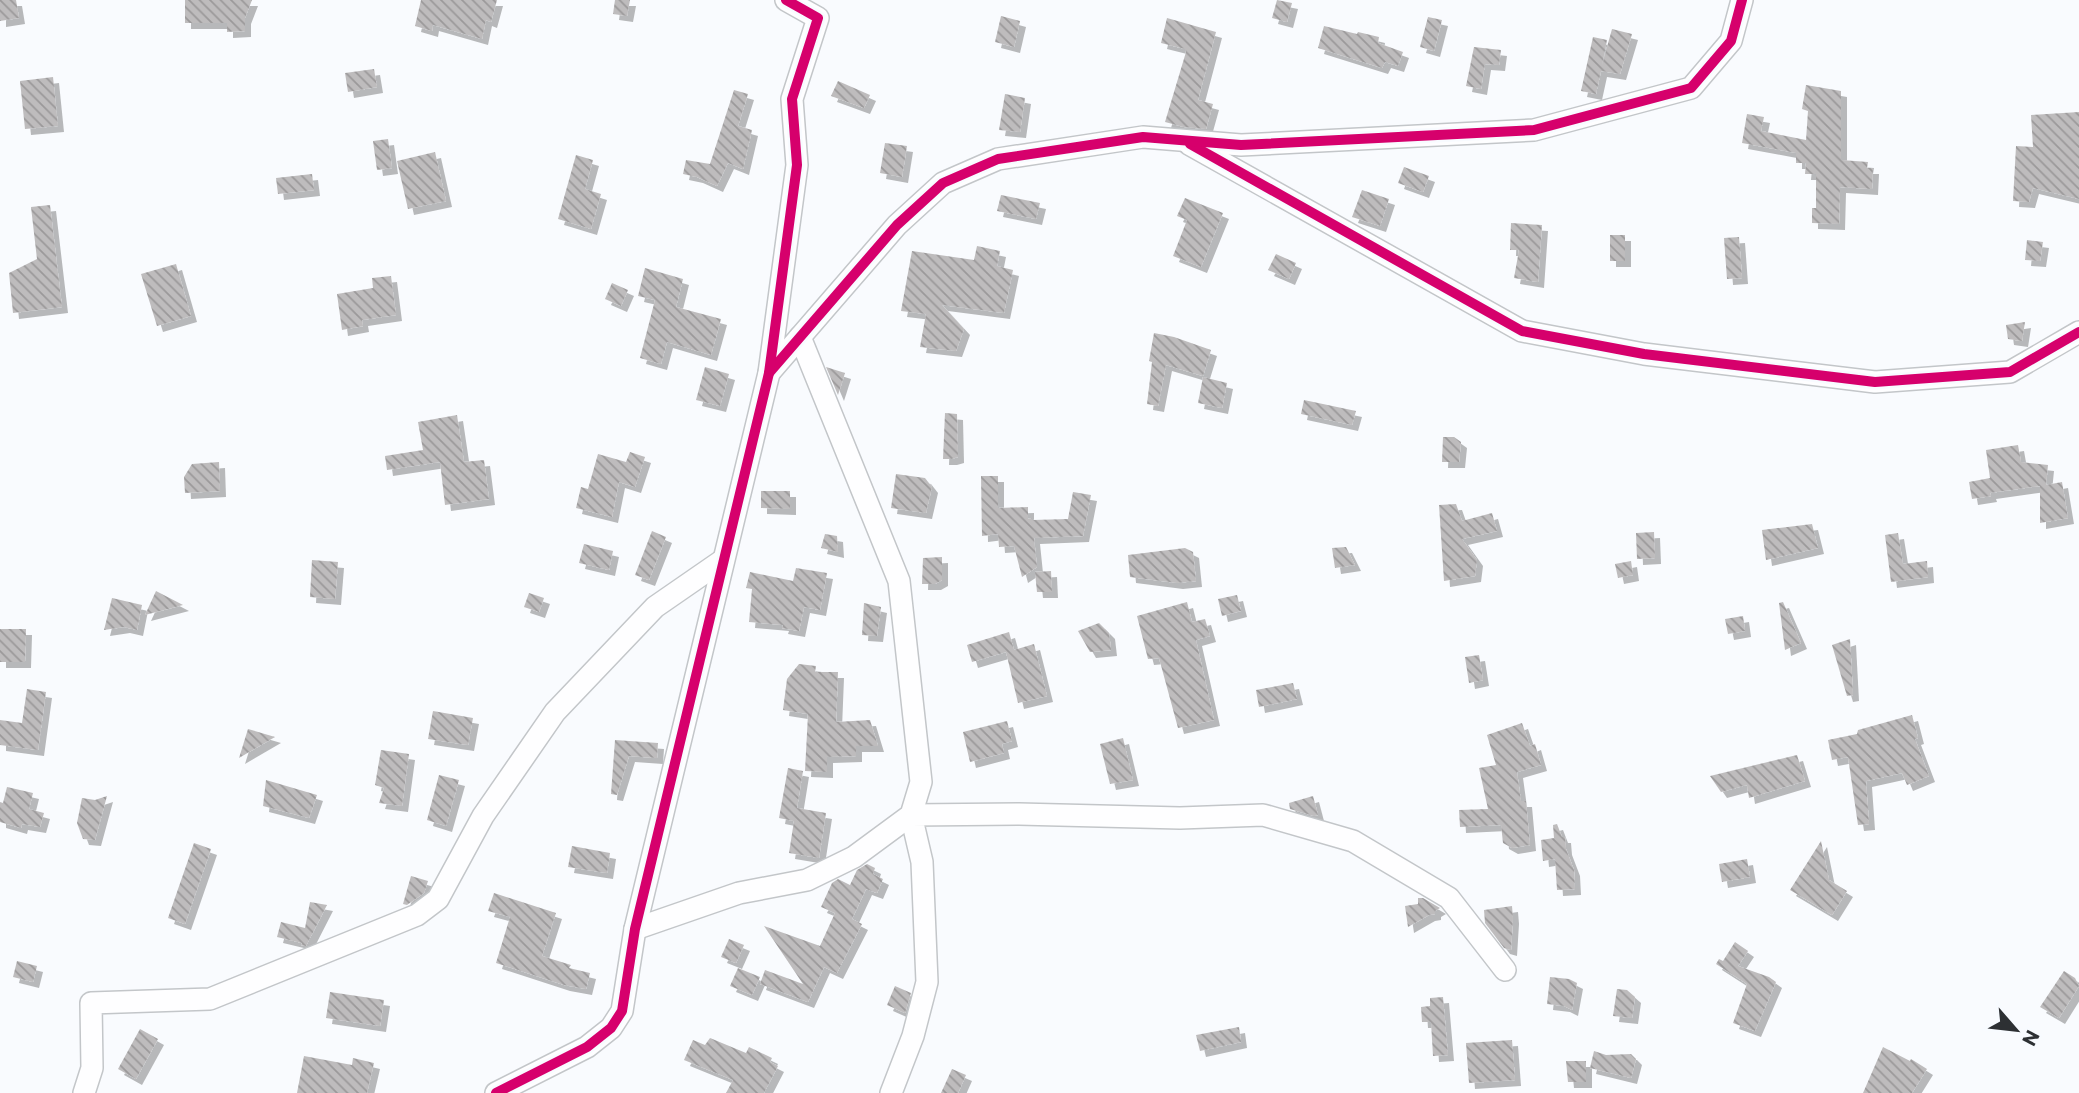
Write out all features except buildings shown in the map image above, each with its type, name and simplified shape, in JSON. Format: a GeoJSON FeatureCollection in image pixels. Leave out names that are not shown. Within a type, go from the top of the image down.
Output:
{"type":"FeatureCollection","features":[{"type":"Feature","properties":{"kind":"street"},"geometry":{"type":"LineString","coordinates":[[496,1093],[587,1047],[611,1027],[622,1012],[635,929],[769,373],[797,165],[792,99],[815,9],[786,0]]}},
{"type":"Feature","properties":{"kind":"street"},"geometry":{"type":"LineString","coordinates":[[769,373],[897,225],[943,183],[998,159],[1143,137],[1241,145],[1534,130],[1691,88],[1731,41],[1742,0]]}},
{"type":"Feature","properties":{"kind":"street"},"geometry":{"type":"LineString","coordinates":[[1184,141],[1522,331],[1644,354],[1875,382],[2010,372],[2079,332]]}},
{"type":"Feature","properties":{"kind":"street"},"geometry":{"type":"LineString","coordinates":[[800,337],[899,581],[921,782],[911,815],[922,863],[927,982],[913,1036],[891,1093]]}},
{"type":"Feature","properties":{"kind":"street"},"geometry":{"type":"LineString","coordinates":[[84,1093],[92,1068],[91,1003],[210,999],[417,915],[438,899],[483,816],[555,712],[655,607],[723,560]]}},
{"type":"Feature","properties":{"kind":"street"},"geometry":{"type":"LineString","coordinates":[[635,929],[739,893],[807,880],[854,857],[911,815],[1019,814],[1180,818],[1263,815],[1353,841],[1449,898],[1505,970]]}},
{"type":"Feature","properties":{"kind":"cycle path"},"geometry":{"type":"LineString","coordinates":[[496,1093],[587,1047],[611,1028],[622,1011],[635,929],[769,373],[797,165],[792,99],[818,18],[786,0]]}},
{"type":"Feature","properties":{"kind":"cycle path"},"geometry":{"type":"LineString","coordinates":[[769,373],[897,225],[943,183],[998,159],[1143,137],[1241,145],[1534,130],[1691,88],[1731,41],[1742,0]]}},
{"type":"Feature","properties":{"kind":"cycle path"},"geometry":{"type":"LineString","coordinates":[[1190,144],[1522,331],[1644,354],[1875,382],[2010,372],[2079,332]]}}]}
